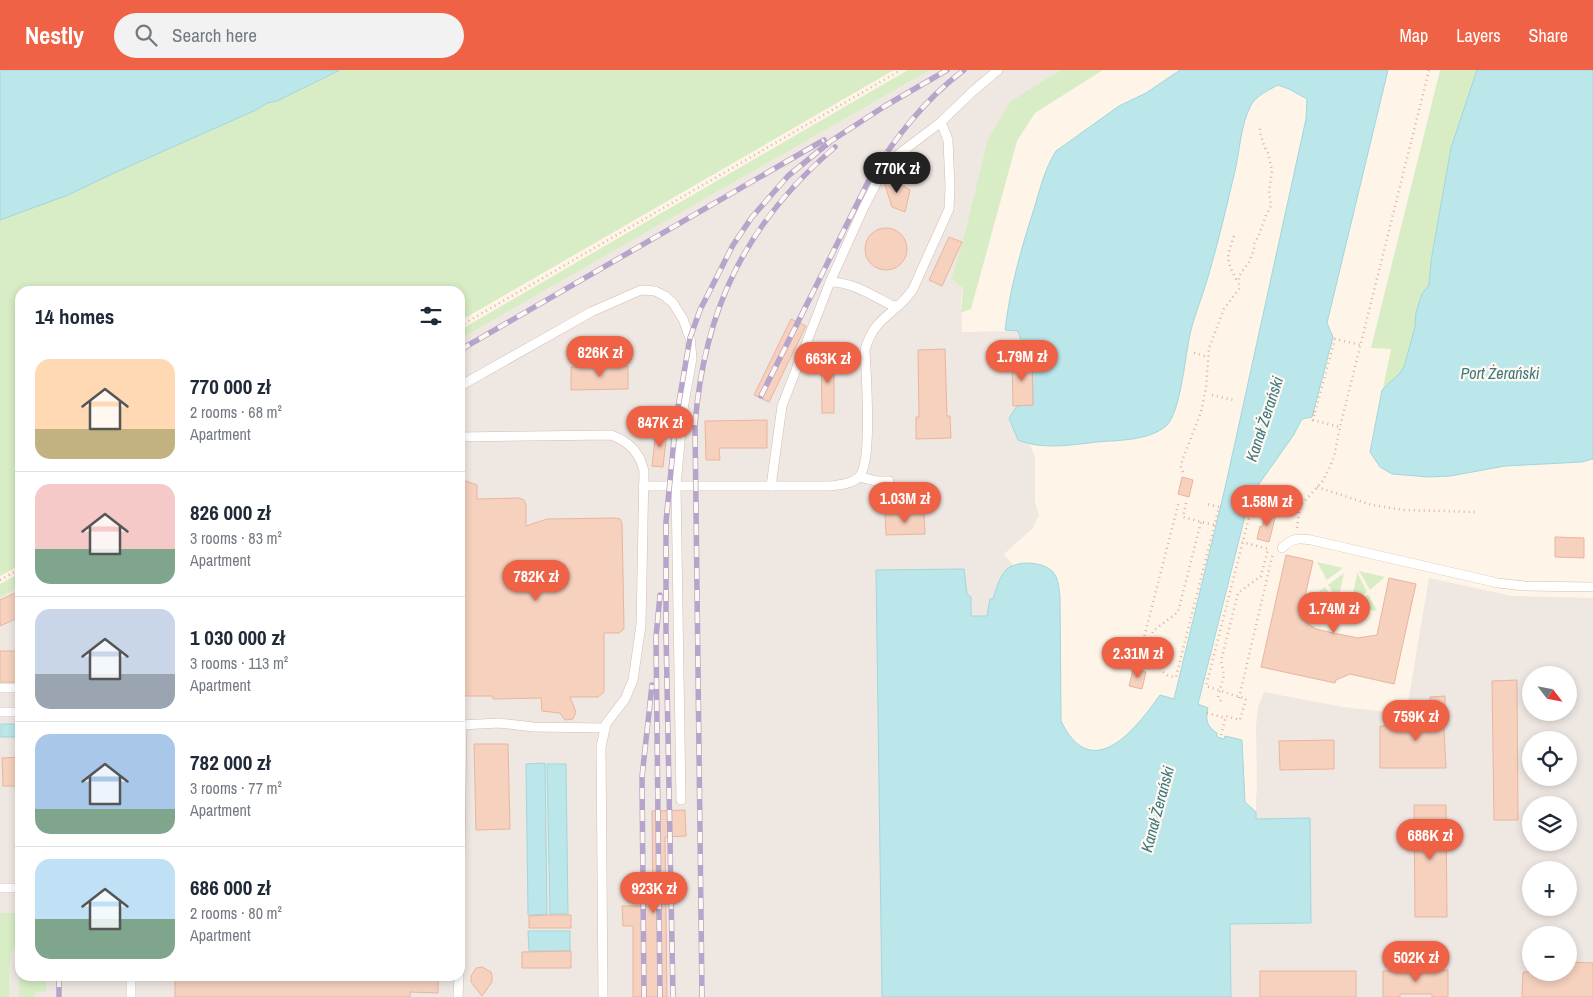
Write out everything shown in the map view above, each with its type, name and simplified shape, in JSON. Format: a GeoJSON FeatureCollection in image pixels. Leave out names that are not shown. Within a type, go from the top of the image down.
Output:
{"type":"FeatureCollection","features":[{"type":"Feature","properties":{"kind":"lane"},"geometry":{"type":"LineString","coordinates":[[771,486],[782,406],[830,282],[881,174],[899,154],[941,122],[998,70]]}},
{"type":"Feature","properties":{"kind":"lane"},"geometry":{"type":"LineString","coordinates":[[643,486],[830,486],[847,484],[858,477],[864,468],[867,450],[865,350],[868,338],[876,325],[900,305],[913,289],[949,209],[948,140],[941,122]]}},
{"type":"Feature","properties":{"kind":"lane"},"geometry":{"type":"LineString","coordinates":[[830,282],[842,282],[853,285],[893,306],[900,305]]}},
{"type":"Feature","properties":{"kind":"lane"},"geometry":{"type":"LineString","coordinates":[[465,383],[590,312],[641,290],[655,291],[665,296],[673,303],[683,319],[690,338],[692,358],[683,409],[676,485],[681,800]]}},
{"type":"Feature","properties":{"kind":"lane"},"geometry":{"type":"LineString","coordinates":[[465,437],[610,435],[628,443],[642,462],[641,625],[632,680],[625,699],[604,728],[600,747],[603,997]]}},
{"type":"Feature","properties":{"kind":"lane"},"geometry":{"type":"LineString","coordinates":[[858,477],[877,481],[889,481]]}},
{"type":"Feature","properties":{"kind":"lane"},"geometry":{"type":"LineString","coordinates":[[1278,549],[1296,538],[1498,582],[1525,586],[1593,588]]}},
{"type":"Feature","properties":{"kind":"lane"},"geometry":{"type":"LineString","coordinates":[[0,688],[15,688]]}},
{"type":"Feature","properties":{"kind":"lane"},"geometry":{"type":"LineString","coordinates":[[0,712],[15,712]]}},
{"type":"Feature","properties":{"kind":"lane"},"geometry":{"type":"LineString","coordinates":[[465,725],[499,723],[533,727],[604,728]]}},
{"type":"Feature","properties":{"kind":"lane"},"geometry":{"type":"LineString","coordinates":[[0,888],[15,888]]}},
{"type":"Feature","properties":{"kind":"lane"},"geometry":{"type":"LineString","coordinates":[[131,981],[131,997]]}},
{"type":"Feature","properties":{"kind":"lane"},"geometry":{"type":"LineString","coordinates":[[458,997],[459,981]]}},
{"type":"Feature","properties":{"kind":"path"},"geometry":{"type":"LineString","coordinates":[[465,323],[901,70]]}},
{"type":"Feature","properties":{"kind":"path"},"geometry":{"type":"LineString","coordinates":[[1296,538],[1300,506],[1322,482],[1334,457],[1429,70]]}},
{"type":"Feature","properties":{"kind":"path"},"geometry":{"type":"LineString","coordinates":[[1184,472],[1181,466],[1182,461],[1201,412],[1206,388],[1209,348],[1224,309],[1238,289],[1239,276],[1249,262],[1254,250],[1254,244],[1271,206],[1270,186],[1272,171],[1260,127]]}},
{"type":"Feature","properties":{"kind":"path"},"geometry":{"type":"LineString","coordinates":[[1234,236],[1228,262],[1238,282]]}},
{"type":"Feature","properties":{"kind":"path"},"geometry":{"type":"LineString","coordinates":[[1340,427],[1313,420],[1314,412],[1335,339],[1361,345]]}},
{"type":"Feature","properties":{"kind":"path"},"geometry":{"type":"LineString","coordinates":[[1194,354],[1208,357]]}},
{"type":"Feature","properties":{"kind":"path"},"geometry":{"type":"LineString","coordinates":[[1212,395],[1233,400]]}},
{"type":"Feature","properties":{"kind":"path"},"geometry":{"type":"LineString","coordinates":[[1317,487],[1372,505],[1404,510],[1477,512]]}},
{"type":"Feature","properties":{"kind":"path"},"geometry":{"type":"LineString","coordinates":[[1137,665],[1179,501]]}},
{"type":"Feature","properties":{"kind":"path"},"geometry":{"type":"LineString","coordinates":[[1207,713],[1240,720],[1246,699],[1238,698],[1206,686],[1253,502],[1298,512]]}},
{"type":"Feature","properties":{"kind":"path"},"geometry":{"type":"LineString","coordinates":[[1186,503],[1182,517],[1214,525]]}},
{"type":"Feature","properties":{"kind":"path"},"geometry":{"type":"LineString","coordinates":[[1163,672],[1168,676],[1176,677],[1219,507],[1207,504]]}},
{"type":"Feature","properties":{"kind":"path"},"geometry":{"type":"LineString","coordinates":[[1144,667],[1153,631],[1178,612],[1201,522]]}},
{"type":"Feature","properties":{"kind":"path"},"geometry":{"type":"LineString","coordinates":[[1221,701],[1218,697],[1224,675],[1221,661],[1238,593],[1261,576],[1268,549],[1242,542]]}},
{"type":"Feature","properties":{"kind":"path"},"geometry":{"type":"LineString","coordinates":[[1238,698],[1278,549]]}},
{"type":"Feature","properties":{"kind":"path"},"geometry":{"type":"LineString","coordinates":[[0,580],[15,572]]}},
{"type":"Feature","properties":{"kind":"path"},"geometry":{"type":"LineString","coordinates":[[1221,735],[1226,718]]}},
{"type":"Feature","properties":{"kind":"shaded area"},"geometry":{"type":"Polygon","coordinates":[[[930,70],[1060,70],[1011,101],[951,279],[963,288],[961,299],[962,332],[1018,331],[1027,359],[1032,359],[1033,405],[1017,406],[1018,440],[1030,445],[1035,457],[1035,502],[1039,515],[1033,528],[1004,554],[1014,566],[1008,568],[999,581],[993,599],[990,599],[988,616],[971,616],[971,597],[876,570],[882,997],[0,997],[0,597],[15,590],[15,981],[465,981],[465,336],[930,70]]]}},
{"type":"Feature","properties":{"kind":"shaded area"},"geometry":{"type":"Polygon","coordinates":[[[1429,578],[1512,596],[1593,598],[1593,997],[1231,997],[1230,924],[1311,923],[1256,819],[1256,726],[1258,707],[1264,692],[1343,707],[1406,714],[1429,578]]]}},
{"type":"Feature","properties":{"kind":"green space"},"geometry":{"type":"Polygon","coordinates":[[[340,70],[894,70],[465,318],[465,286],[15,286],[15,568],[0,576],[0,220],[68,195],[256,110],[267,103],[277,101],[340,70]]]}},
{"type":"Feature","properties":{"kind":"green space"},"geometry":{"type":"Polygon","coordinates":[[[908,70],[930,70],[465,336],[465,327],[908,70]]]}},
{"type":"Feature","properties":{"kind":"green space"},"geometry":{"type":"Polygon","coordinates":[[[1060,70],[1103,70],[1035,113],[1017,141],[971,309],[961,313],[963,288],[951,279],[963,241],[988,139],[1011,101],[1060,70]]]}},
{"type":"Feature","properties":{"kind":"green space"},"geometry":{"type":"Polygon","coordinates":[[[1440,70],[1554,70],[1370,452],[1391,349],[1371,348],[1440,70]]]}},
{"type":"Feature","properties":{"kind":"green space"},"geometry":{"type":"Polygon","coordinates":[[[1317,562],[1343,568],[1327,580],[1317,562]]]}},
{"type":"Feature","properties":{"kind":"green space"},"geometry":{"type":"Polygon","coordinates":[[[1359,571],[1385,577],[1370,590],[1359,571]]]}},
{"type":"Feature","properties":{"kind":"green space"},"geometry":{"type":"Polygon","coordinates":[[[1357,572],[1367,592],[1351,604],[1357,574],[1357,572]]]}},
{"type":"Feature","properties":{"kind":"green space"},"geometry":{"type":"Polygon","coordinates":[[[1344,573],[1338,600],[1328,585],[1344,573]]]}},
{"type":"Feature","properties":{"kind":"green space"},"geometry":{"type":"Polygon","coordinates":[[[15,576],[15,590],[0,597],[0,584],[15,576]]]}},
{"type":"Feature","properties":{"kind":"green space"},"geometry":{"type":"Polygon","coordinates":[[[1325,587],[1335,602],[1311,597],[1325,587]]]}},
{"type":"Feature","properties":{"kind":"green space"},"geometry":{"type":"Polygon","coordinates":[[[1368,594],[1377,611],[1353,606],[1368,594]]]}},
{"type":"Feature","properties":{"kind":"green space"},"geometry":{"type":"Polygon","coordinates":[[[0,913],[15,913],[15,948],[9,965],[9,997],[0,997],[0,913]]]}},
{"type":"Feature","properties":{"kind":"green space"},"geometry":{"type":"Polygon","coordinates":[[[19,981],[46,981],[46,992],[35,992],[35,997],[19,997],[19,981]]]}},
{"type":"Feature","properties":{"kind":"water"},"geometry":{"type":"Polygon","coordinates":[[[0,70],[340,70],[277,101],[267,103],[256,110],[68,195],[0,220],[0,70]]]}},
{"type":"Feature","properties":{"kind":"water","name":"Kanał Żerański"},"geometry":{"type":"Polygon","coordinates":[[[1180,70],[1388,70],[1327,323],[1333,337],[1312,417],[1302,419],[1293,436],[1254,491],[1251,492],[1198,704],[1208,708],[1208,722],[1217,733],[1217,737],[1224,739],[1225,736],[1242,740],[1245,802],[1256,812],[1256,819],[1310,818],[1311,923],[1230,924],[1231,997],[882,997],[876,570],[964,569],[967,594],[971,597],[971,616],[987,616],[990,599],[993,599],[1001,576],[1006,570],[1023,563],[1049,568],[1058,581],[1060,598],[1061,721],[1073,740],[1086,749],[1099,750],[1113,745],[1138,723],[1160,695],[1174,699],[1225,488],[1306,119],[1307,99],[1278,85],[1256,98],[1247,113],[1219,239],[1191,331],[1175,410],[1166,426],[1151,435],[1124,440],[1047,446],[1018,440],[1009,418],[1017,406],[1033,405],[1032,359],[1027,359],[1018,331],[1005,330],[1020,254],[1043,179],[1056,151],[1119,106],[1146,93],[1180,70]]]}},
{"type":"Feature","properties":{"kind":"water","name":"Port Żerański"},"geometry":{"type":"Polygon","coordinates":[[[1477,70],[1593,70],[1593,459],[1582,462],[1505,466],[1450,476],[1429,477],[1392,474],[1380,467],[1370,452],[1382,390],[1404,367],[1415,327],[1416,312],[1422,294],[1429,285],[1431,261],[1451,148],[1477,70]]]}},
{"type":"Feature","properties":{"kind":"water"},"geometry":{"type":"Polygon","coordinates":[[[1,724],[15,724],[15,737],[1,737],[1,724]]]}},
{"type":"Feature","properties":{"kind":"water"},"geometry":{"type":"Polygon","coordinates":[[[545,763],[547,914],[528,915],[526,764],[545,763]]]}},
{"type":"Feature","properties":{"kind":"water"},"geometry":{"type":"Polygon","coordinates":[[[547,764],[566,764],[568,914],[550,914],[547,764]]]}},
{"type":"Feature","properties":{"kind":"water"},"geometry":{"type":"Polygon","coordinates":[[[528,931],[570,931],[570,951],[529,951],[528,931]]]}},
{"type":"Feature","properties":{"kind":"building"},"geometry":{"type":"Polygon","coordinates":[[[888,176],[910,190],[905,212],[892,207],[884,182],[888,176]]]}},
{"type":"Feature","properties":{"kind":"building"},"geometry":{"type":"Polygon","coordinates":[[[890,228],[898,231],[904,237],[907,249],[904,261],[898,267],[882,270],[874,267],[868,261],[865,245],[868,237],[874,231],[890,228]]]}},
{"type":"Feature","properties":{"kind":"building"},"geometry":{"type":"Polygon","coordinates":[[[949,237],[962,242],[942,286],[929,280],[949,237]]]}},
{"type":"Feature","properties":{"kind":"building"},"geometry":{"type":"Polygon","coordinates":[[[791,319],[806,326],[769,402],[754,395],[791,319]]]}},
{"type":"Feature","properties":{"kind":"building"},"geometry":{"type":"Polygon","coordinates":[[[945,349],[947,416],[950,416],[951,438],[916,439],[916,417],[919,417],[918,350],[945,349]]]}},
{"type":"Feature","properties":{"kind":"building"},"geometry":{"type":"Polygon","coordinates":[[[834,356],[834,413],[822,413],[821,357],[834,356]]]}},
{"type":"Feature","properties":{"kind":"building"},"geometry":{"type":"Polygon","coordinates":[[[1012,359],[1032,359],[1033,405],[1013,406],[1012,359]]]}},
{"type":"Feature","properties":{"kind":"building"},"geometry":{"type":"Polygon","coordinates":[[[628,366],[628,389],[571,390],[571,367],[628,366]]]}},
{"type":"Feature","properties":{"kind":"building"},"geometry":{"type":"Polygon","coordinates":[[[767,420],[767,448],[719,448],[720,460],[706,460],[705,421],[767,420]]]}},
{"type":"Feature","properties":{"kind":"building"},"geometry":{"type":"Polygon","coordinates":[[[656,430],[667,431],[663,467],[652,466],[656,430]]]}},
{"type":"Feature","properties":{"kind":"building"},"geometry":{"type":"Polygon","coordinates":[[[1182,477],[1193,480],[1189,497],[1178,494],[1182,477]]]}},
{"type":"Feature","properties":{"kind":"building"},"geometry":{"type":"Polygon","coordinates":[[[465,481],[477,485],[477,499],[519,498],[524,500],[526,505],[526,526],[547,519],[620,519],[622,523],[624,629],[619,633],[604,633],[604,692],[598,697],[570,697],[576,712],[573,719],[565,720],[560,713],[542,711],[541,698],[493,699],[493,696],[465,696],[465,481]]]}},
{"type":"Feature","properties":{"kind":"building"},"geometry":{"type":"Polygon","coordinates":[[[1266,512],[1276,514],[1269,542],[1257,539],[1266,512]]]}},
{"type":"Feature","properties":{"kind":"building"},"geometry":{"type":"Polygon","coordinates":[[[924,513],[925,534],[886,535],[885,514],[924,513]]]}},
{"type":"Feature","properties":{"kind":"building"},"geometry":{"type":"Polygon","coordinates":[[[1555,537],[1584,538],[1584,558],[1555,557],[1555,537]]]}},
{"type":"Feature","properties":{"kind":"building"},"geometry":{"type":"Polygon","coordinates":[[[1286,555],[1313,561],[1300,618],[1316,629],[1333,633],[1358,638],[1377,635],[1389,578],[1416,584],[1394,684],[1350,674],[1336,680],[1335,683],[1261,667],[1286,555]]]}},
{"type":"Feature","properties":{"kind":"building"},"geometry":{"type":"Polygon","coordinates":[[[15,593],[15,619],[0,626],[0,600],[15,593]]]}},
{"type":"Feature","properties":{"kind":"building"},"geometry":{"type":"Polygon","coordinates":[[[0,651],[15,651],[15,682],[0,682],[0,651]]]}},
{"type":"Feature","properties":{"kind":"building"},"geometry":{"type":"Polygon","coordinates":[[[1133,670],[1146,672],[1142,689],[1129,686],[1133,670]]]}},
{"type":"Feature","properties":{"kind":"building"},"geometry":{"type":"Polygon","coordinates":[[[1517,680],[1518,820],[1494,820],[1492,681],[1517,680]]]}},
{"type":"Feature","properties":{"kind":"building"},"geometry":{"type":"Polygon","coordinates":[[[1445,696],[1445,709],[1443,709],[1446,768],[1380,768],[1380,726],[1430,725],[1430,697],[1445,696]]]}},
{"type":"Feature","properties":{"kind":"building"},"geometry":{"type":"Polygon","coordinates":[[[1334,740],[1334,769],[1280,770],[1279,741],[1334,740]]]}},
{"type":"Feature","properties":{"kind":"building"},"geometry":{"type":"Polygon","coordinates":[[[474,744],[508,744],[510,829],[476,830],[474,744]]]}},
{"type":"Feature","properties":{"kind":"building"},"geometry":{"type":"Polygon","coordinates":[[[15,757],[15,786],[3,786],[2,758],[15,757]]]}},
{"type":"Feature","properties":{"kind":"building"},"geometry":{"type":"Polygon","coordinates":[[[1414,805],[1446,805],[1447,917],[1415,917],[1414,805]]]}},
{"type":"Feature","properties":{"kind":"building"},"geometry":{"type":"Polygon","coordinates":[[[685,810],[686,836],[665,837],[667,997],[633,997],[633,926],[623,926],[622,906],[653,906],[652,811],[685,810]]]}},
{"type":"Feature","properties":{"kind":"building"},"geometry":{"type":"Polygon","coordinates":[[[571,915],[571,928],[529,928],[529,916],[571,915]]]}},
{"type":"Feature","properties":{"kind":"building"},"geometry":{"type":"Polygon","coordinates":[[[571,951],[571,968],[522,968],[522,952],[571,951]]]}},
{"type":"Feature","properties":{"kind":"building"},"geometry":{"type":"Polygon","coordinates":[[[1577,962],[1593,963],[1593,997],[1522,997],[1523,981],[1577,981],[1577,962]]]}},
{"type":"Feature","properties":{"kind":"building"},"geometry":{"type":"Polygon","coordinates":[[[482,967],[491,972],[492,982],[482,996],[471,982],[471,976],[476,968],[482,967]]]}},
{"type":"Feature","properties":{"kind":"building"},"geometry":{"type":"Polygon","coordinates":[[[1448,970],[1448,997],[1432,997],[1432,994],[1400,994],[1400,997],[1383,997],[1383,971],[1448,970]]]}},
{"type":"Feature","properties":{"kind":"building"},"geometry":{"type":"Polygon","coordinates":[[[1260,971],[1356,971],[1356,997],[1260,997],[1260,971]]]}},
{"type":"Feature","properties":{"kind":"building"},"geometry":{"type":"Polygon","coordinates":[[[175,981],[438,981],[438,993],[410,992],[410,997],[175,997],[175,981]]]}},
{"type":"Feature","properties":{"kind":"railway"},"geometry":{"type":"LineString","coordinates":[[673,997],[666,631],[666,522],[676,419],[690,338],[700,310],[733,245],[752,217],[788,176],[831,141],[885,106],[947,70]]}},
{"type":"Feature","properties":{"kind":"railway"},"geometry":{"type":"LineString","coordinates":[[761,396],[870,178],[890,148],[924,106],[964,70]]}},
{"type":"Feature","properties":{"kind":"railway"},"geometry":{"type":"LineString","coordinates":[[465,347],[824,140]]}},
{"type":"Feature","properties":{"kind":"railway"},"geometry":{"type":"LineString","coordinates":[[702,997],[695,425],[700,383],[708,343],[720,306],[735,271],[754,238],[777,206],[804,176],[835,147]]}},
{"type":"Feature","properties":{"kind":"railway"},"geometry":{"type":"LineString","coordinates":[[660,595],[656,637],[660,997]]}},
{"type":"Feature","properties":{"kind":"railway"},"geometry":{"type":"LineString","coordinates":[[644,997],[642,777],[652,685]]}},
{"type":"Feature","properties":{"kind":"railway"},"geometry":{"type":"LineString","coordinates":[[59,981],[59,997]]}}]}
